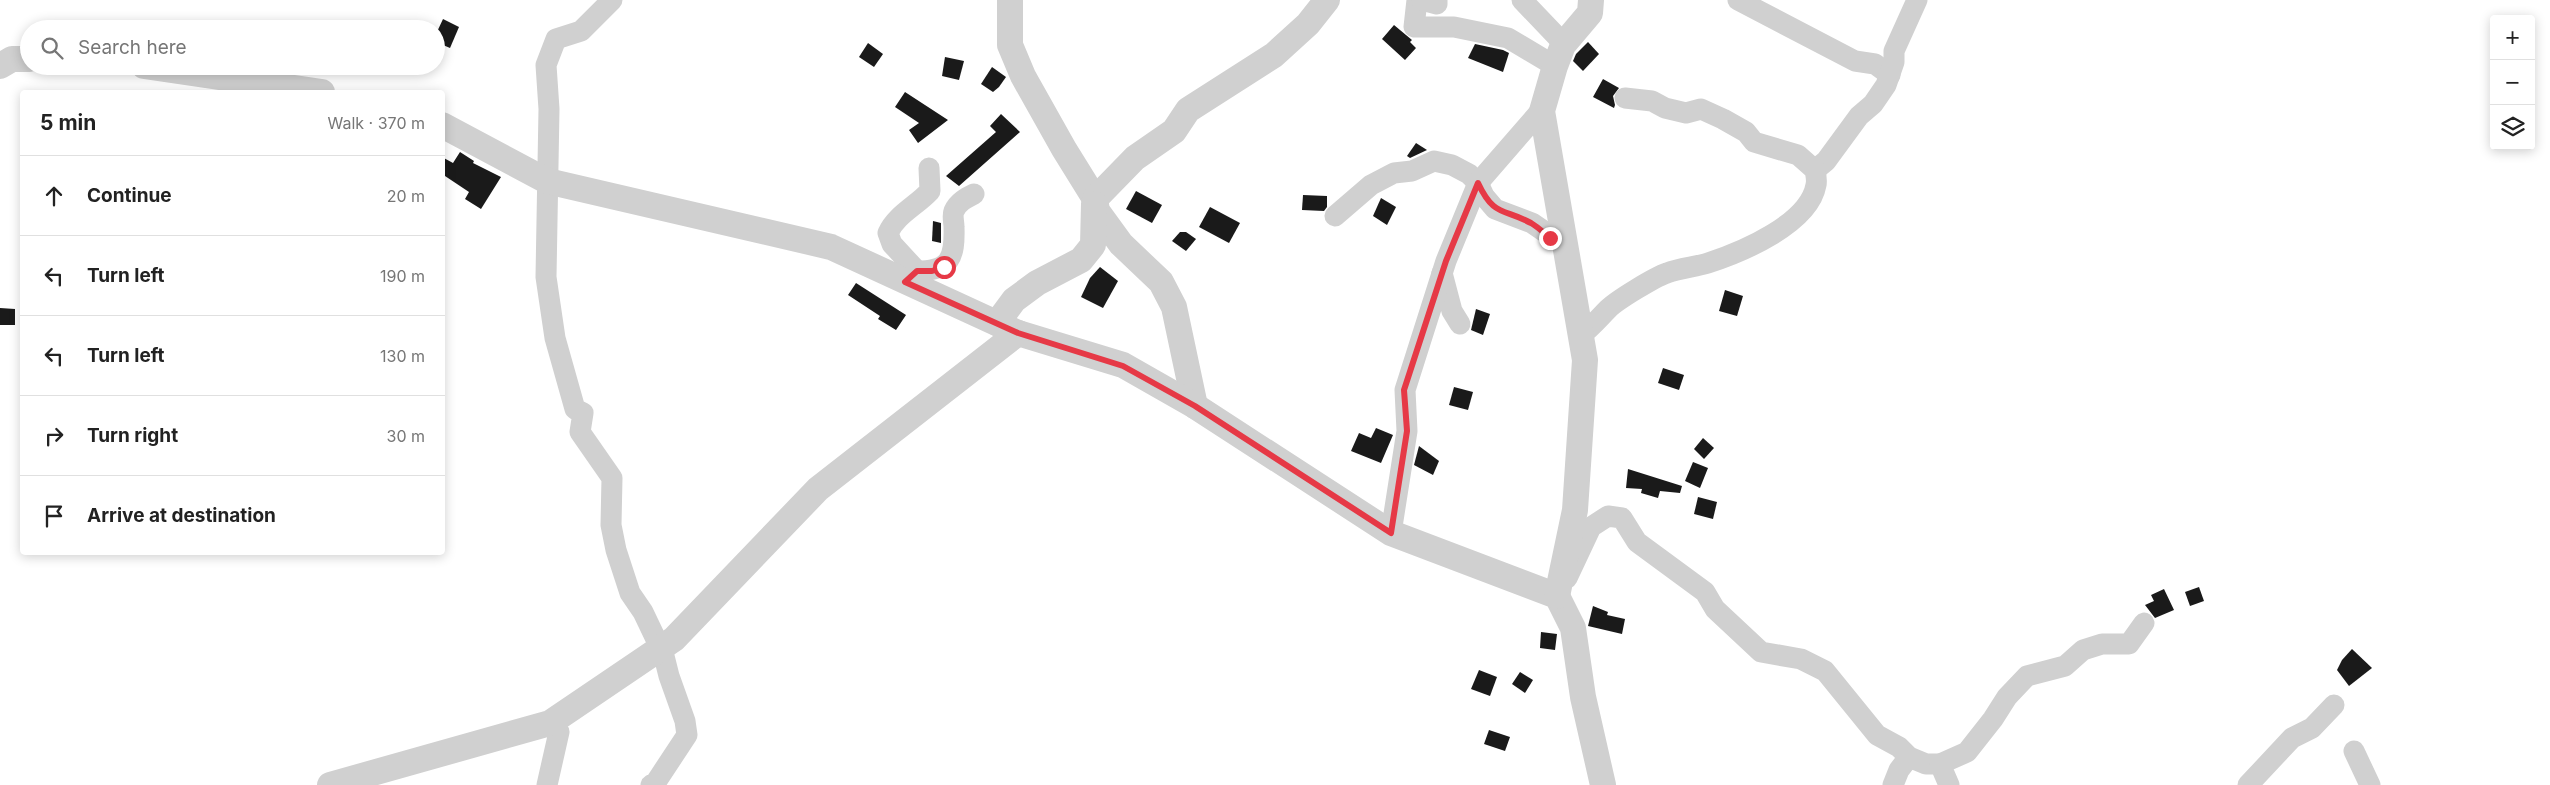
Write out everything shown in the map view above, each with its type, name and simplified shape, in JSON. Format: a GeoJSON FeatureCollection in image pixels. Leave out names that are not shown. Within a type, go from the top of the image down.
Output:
{"type":"FeatureCollection","features":[{"type":"Feature","properties":{"kind":"street"},"geometry":{"type":"LineString","coordinates":[[612,0],[581,31],[556,39],[546,65],[549,109],[546,277],[555,338],[575,409],[583,413],[580,432],[612,478],[610,525],[630,593],[643,612],[661,649],[685,721],[687,736],[656,782],[651,785]]}},
{"type":"Feature","properties":{"kind":"street"},"geometry":{"type":"LineString","coordinates":[[1010,0],[1010,45],[1023,76],[1064,150],[1121,244],[1161,282],[1174,307],[1195,406]]}},
{"type":"Feature","properties":{"kind":"street"},"geometry":{"type":"LineString","coordinates":[[330,785],[550,723],[674,639],[818,489],[1007,328],[1014,300],[1037,283],[1081,260],[1093,246],[1095,202],[1135,158],[1174,131],[1188,110],[1274,55],[1308,24],[1327,0]]}},
{"type":"Feature","properties":{"kind":"street"},"geometry":{"type":"LineString","coordinates":[[1417,0],[1414,27],[1454,27],[1508,38],[1559,55]]}},
{"type":"Feature","properties":{"kind":"street"},"geometry":{"type":"LineString","coordinates":[[1422,0],[1437,4],[1437,0]]}},
{"type":"Feature","properties":{"kind":"street"},"geometry":{"type":"LineString","coordinates":[[1522,0],[1559,55]]}},
{"type":"Feature","properties":{"kind":"street"},"geometry":{"type":"LineString","coordinates":[[1591,0],[1590,13],[1559,55],[1542,111],[1585,360],[1575,510],[1557,596],[1573,628],[1583,697],[1603,785]]}},
{"type":"Feature","properties":{"kind":"street"},"geometry":{"type":"LineString","coordinates":[[1738,0],[1856,61],[1875,64],[1890,75]]}},
{"type":"Feature","properties":{"kind":"street"},"geometry":{"type":"LineString","coordinates":[[1581,336],[1610,307],[1649,282],[1668,272],[1724,256],[1766,238],[1795,219],[1808,202],[1816,186],[1816,170],[1826,160],[1859,116],[1873,104],[1890,75],[1894,51],[1917,0]]}},
{"type":"Feature","properties":{"kind":"street"},"geometry":{"type":"LineString","coordinates":[[0,66],[12,58],[20,58]]}},
{"type":"Feature","properties":{"kind":"street"},"geometry":{"type":"LineString","coordinates":[[206,75],[308,90]]}},
{"type":"Feature","properties":{"kind":"street"},"geometry":{"type":"LineString","coordinates":[[1625,98],[1652,101],[1665,108],[1686,113],[1701,109],[1723,118],[1746,132],[1754,142],[1798,156],[1816,170]]}},
{"type":"Feature","properties":{"kind":"street"},"geometry":{"type":"LineString","coordinates":[[1391,533],[1407,431],[1404,390],[1442,273],[1478,183],[1544,107]]}},
{"type":"Feature","properties":{"kind":"street"},"geometry":{"type":"LineString","coordinates":[[445,126],[547,181],[831,247],[911,276],[1007,328],[1123,366],[1195,406],[1391,533],[1557,596]]}},
{"type":"Feature","properties":{"kind":"street"},"geometry":{"type":"LineString","coordinates":[[1335,216],[1371,184],[1394,173],[1412,171],[1434,160],[1452,165],[1469,174],[1478,183],[1484,196],[1495,209],[1532,223],[1567,247]]}},
{"type":"Feature","properties":{"kind":"street"},"geometry":{"type":"LineString","coordinates":[[911,276],[892,244],[888,233],[894,220],[917,205],[930,192],[929,168]]}},
{"type":"Feature","properties":{"kind":"street"},"geometry":{"type":"LineString","coordinates":[[911,276],[944,267],[952,255],[954,241],[953,213],[959,203],[974,194]]}},
{"type":"Feature","properties":{"kind":"street"},"geometry":{"type":"LineString","coordinates":[[1442,273],[1447,299],[1460,324]]}},
{"type":"Feature","properties":{"kind":"street"},"geometry":{"type":"LineString","coordinates":[[1557,596],[1591,527],[1608,516],[1622,518],[1637,542],[1705,592],[1715,609],[1761,652],[1801,659],[1825,671],[1877,736],[1899,746],[1909,757],[1926,764],[1940,764],[1967,752],[1993,719],[2007,697],[2027,676],[2065,666],[2083,650],[2102,644],[2129,644],[2144,623]]}},
{"type":"Feature","properties":{"kind":"street"},"geometry":{"type":"LineString","coordinates":[[2248,785],[2292,738],[2312,728],[2334,704]]}},
{"type":"Feature","properties":{"kind":"street"},"geometry":{"type":"LineString","coordinates":[[547,785],[559,732],[550,723]]}},
{"type":"Feature","properties":{"kind":"street"},"geometry":{"type":"LineString","coordinates":[[2354,751],[2370,785]]}},
{"type":"Feature","properties":{"kind":"street"},"geometry":{"type":"LineString","coordinates":[[1893,785],[1899,770],[1909,757]]}},
{"type":"Feature","properties":{"kind":"street"},"geometry":{"type":"LineString","coordinates":[[1940,764],[1948,785]]}},
{"type":"Feature","properties":{"kind":"building"},"geometry":{"type":"Polygon","coordinates":[[[445,20],[459,27],[450,48],[445,46],[445,20]]]}},
{"type":"Feature","properties":{"kind":"building"},"geometry":{"type":"Polygon","coordinates":[[[1394,25],[1412,40],[1410,42],[1416,48],[1405,60],[1382,39],[1394,25]]]}},
{"type":"Feature","properties":{"kind":"building"},"geometry":{"type":"Polygon","coordinates":[[[1588,42],[1599,54],[1583,71],[1573,61],[1576,54],[1588,42]]]}},
{"type":"Feature","properties":{"kind":"building"},"geometry":{"type":"Polygon","coordinates":[[[868,43],[883,54],[874,67],[859,57],[868,43]]]}},
{"type":"Feature","properties":{"kind":"building"},"geometry":{"type":"Polygon","coordinates":[[[1475,44],[1509,53],[1503,72],[1468,58],[1475,44]]]}},
{"type":"Feature","properties":{"kind":"building"},"geometry":{"type":"Polygon","coordinates":[[[945,57],[964,61],[959,80],[942,76],[945,57]]]}},
{"type":"Feature","properties":{"kind":"building"},"geometry":{"type":"Polygon","coordinates":[[[992,67],[1006,77],[993,92],[981,84],[992,67]]]}},
{"type":"Feature","properties":{"kind":"building"},"geometry":{"type":"Polygon","coordinates":[[[1603,79],[1619,88],[1613,96],[1614,108],[1593,97],[1603,79]]]}},
{"type":"Feature","properties":{"kind":"building"},"geometry":{"type":"Polygon","coordinates":[[[905,92],[948,120],[918,143],[909,130],[919,123],[895,107],[905,92]]]}},
{"type":"Feature","properties":{"kind":"building"},"geometry":{"type":"Polygon","coordinates":[[[1001,114],[1020,132],[959,186],[946,176],[996,132],[990,126],[1001,114]]]}},
{"type":"Feature","properties":{"kind":"building"},"geometry":{"type":"Polygon","coordinates":[[[1416,143],[1427,150],[1410,158],[1407,156],[1416,143]]]}},
{"type":"Feature","properties":{"kind":"building"},"geometry":{"type":"Polygon","coordinates":[[[460,152],[474,161],[473,163],[501,177],[481,209],[465,199],[469,192],[445,176],[445,159],[453,163],[460,152]]]}},
{"type":"Feature","properties":{"kind":"building"},"geometry":{"type":"Polygon","coordinates":[[[1136,191],[1162,205],[1152,223],[1126,209],[1136,191]]]}},
{"type":"Feature","properties":{"kind":"building"},"geometry":{"type":"Polygon","coordinates":[[[1303,195],[1327,196],[1327,207],[1324,211],[1302,210],[1303,195]]]}},
{"type":"Feature","properties":{"kind":"building"},"geometry":{"type":"Polygon","coordinates":[[[1381,198],[1396,207],[1387,225],[1373,216],[1381,198]]]}},
{"type":"Feature","properties":{"kind":"building"},"geometry":{"type":"Polygon","coordinates":[[[1210,207],[1240,223],[1229,243],[1199,227],[1210,207]]]}},
{"type":"Feature","properties":{"kind":"building"},"geometry":{"type":"Polygon","coordinates":[[[933,221],[941,223],[941,243],[932,241],[933,221]]]}},
{"type":"Feature","properties":{"kind":"building"},"geometry":{"type":"Polygon","coordinates":[[[1180,232],[1186,232],[1196,239],[1186,251],[1172,241],[1180,232]]]}},
{"type":"Feature","properties":{"kind":"building"},"geometry":{"type":"Polygon","coordinates":[[[1100,267],[1118,281],[1103,308],[1081,297],[1090,278],[1100,267]]]}},
{"type":"Feature","properties":{"kind":"building"},"geometry":{"type":"Polygon","coordinates":[[[856,283],[906,315],[896,330],[878,319],[880,316],[848,295],[856,283]]]}},
{"type":"Feature","properties":{"kind":"building"},"geometry":{"type":"Polygon","coordinates":[[[1725,290],[1743,296],[1737,316],[1719,311],[1725,290]]]}},
{"type":"Feature","properties":{"kind":"building"},"geometry":{"type":"Polygon","coordinates":[[[0,308],[15,309],[15,325],[0,325],[0,308]]]}},
{"type":"Feature","properties":{"kind":"building"},"geometry":{"type":"Polygon","coordinates":[[[1476,309],[1490,314],[1483,335],[1471,330],[1476,309]]]}},
{"type":"Feature","properties":{"kind":"building"},"geometry":{"type":"Polygon","coordinates":[[[1663,368],[1684,375],[1679,390],[1658,383],[1663,368]]]}},
{"type":"Feature","properties":{"kind":"building"},"geometry":{"type":"Polygon","coordinates":[[[1454,387],[1473,392],[1468,410],[1449,405],[1454,387]]]}},
{"type":"Feature","properties":{"kind":"building"},"geometry":{"type":"Polygon","coordinates":[[[1376,428],[1393,435],[1381,463],[1351,451],[1359,433],[1371,438],[1376,428]]]}},
{"type":"Feature","properties":{"kind":"building"},"geometry":{"type":"Polygon","coordinates":[[[1703,438],[1714,448],[1704,459],[1694,449],[1703,438]]]}},
{"type":"Feature","properties":{"kind":"building"},"geometry":{"type":"Polygon","coordinates":[[[1419,446],[1439,461],[1433,475],[1414,465],[1419,446]]]}},
{"type":"Feature","properties":{"kind":"building"},"geometry":{"type":"Polygon","coordinates":[[[1693,462],[1708,468],[1700,488],[1685,481],[1693,462]]]}},
{"type":"Feature","properties":{"kind":"building"},"geometry":{"type":"Polygon","coordinates":[[[1628,469],[1682,486],[1680,493],[1660,491],[1658,498],[1641,493],[1642,489],[1626,488],[1628,469]]]}},
{"type":"Feature","properties":{"kind":"building"},"geometry":{"type":"Polygon","coordinates":[[[1698,497],[1717,502],[1713,519],[1694,514],[1698,497]]]}},
{"type":"Feature","properties":{"kind":"building"},"geometry":{"type":"Polygon","coordinates":[[[2199,587],[2204,601],[2190,606],[2185,592],[2199,587]]]}},
{"type":"Feature","properties":{"kind":"building"},"geometry":{"type":"Polygon","coordinates":[[[2164,589],[2174,610],[2155,618],[2145,605],[2154,601],[2151,595],[2164,589]]]}},
{"type":"Feature","properties":{"kind":"building"},"geometry":{"type":"Polygon","coordinates":[[[1593,606],[1608,612],[1607,615],[1625,619],[1622,634],[1588,626],[1593,606]]]}},
{"type":"Feature","properties":{"kind":"building"},"geometry":{"type":"Polygon","coordinates":[[[1541,632],[1557,634],[1555,650],[1540,648],[1541,632]]]}},
{"type":"Feature","properties":{"kind":"building"},"geometry":{"type":"Polygon","coordinates":[[[2352,649],[2372,668],[2349,686],[2337,670],[2342,660],[2352,649]]]}},
{"type":"Feature","properties":{"kind":"building"},"geometry":{"type":"Polygon","coordinates":[[[1479,670],[1497,677],[1490,696],[1471,689],[1479,670]]]}},
{"type":"Feature","properties":{"kind":"building"},"geometry":{"type":"Polygon","coordinates":[[[1520,672],[1533,680],[1525,693],[1512,684],[1520,672]]]}},
{"type":"Feature","properties":{"kind":"building"},"geometry":{"type":"Polygon","coordinates":[[[1489,730],[1510,737],[1505,751],[1484,744],[1489,730]]]}},
{"type":"Feature","properties":{"kind":"route"},"geometry":{"type":"LineString","coordinates":[[944,267],[932,271],[917,271],[905,282],[1018,333],[1123,366],[1195,406],[1391,533],[1407,431],[1404,390],[1446,261],[1478,183],[1484,196],[1495,209],[1532,223],[1550,238]]}}]}
